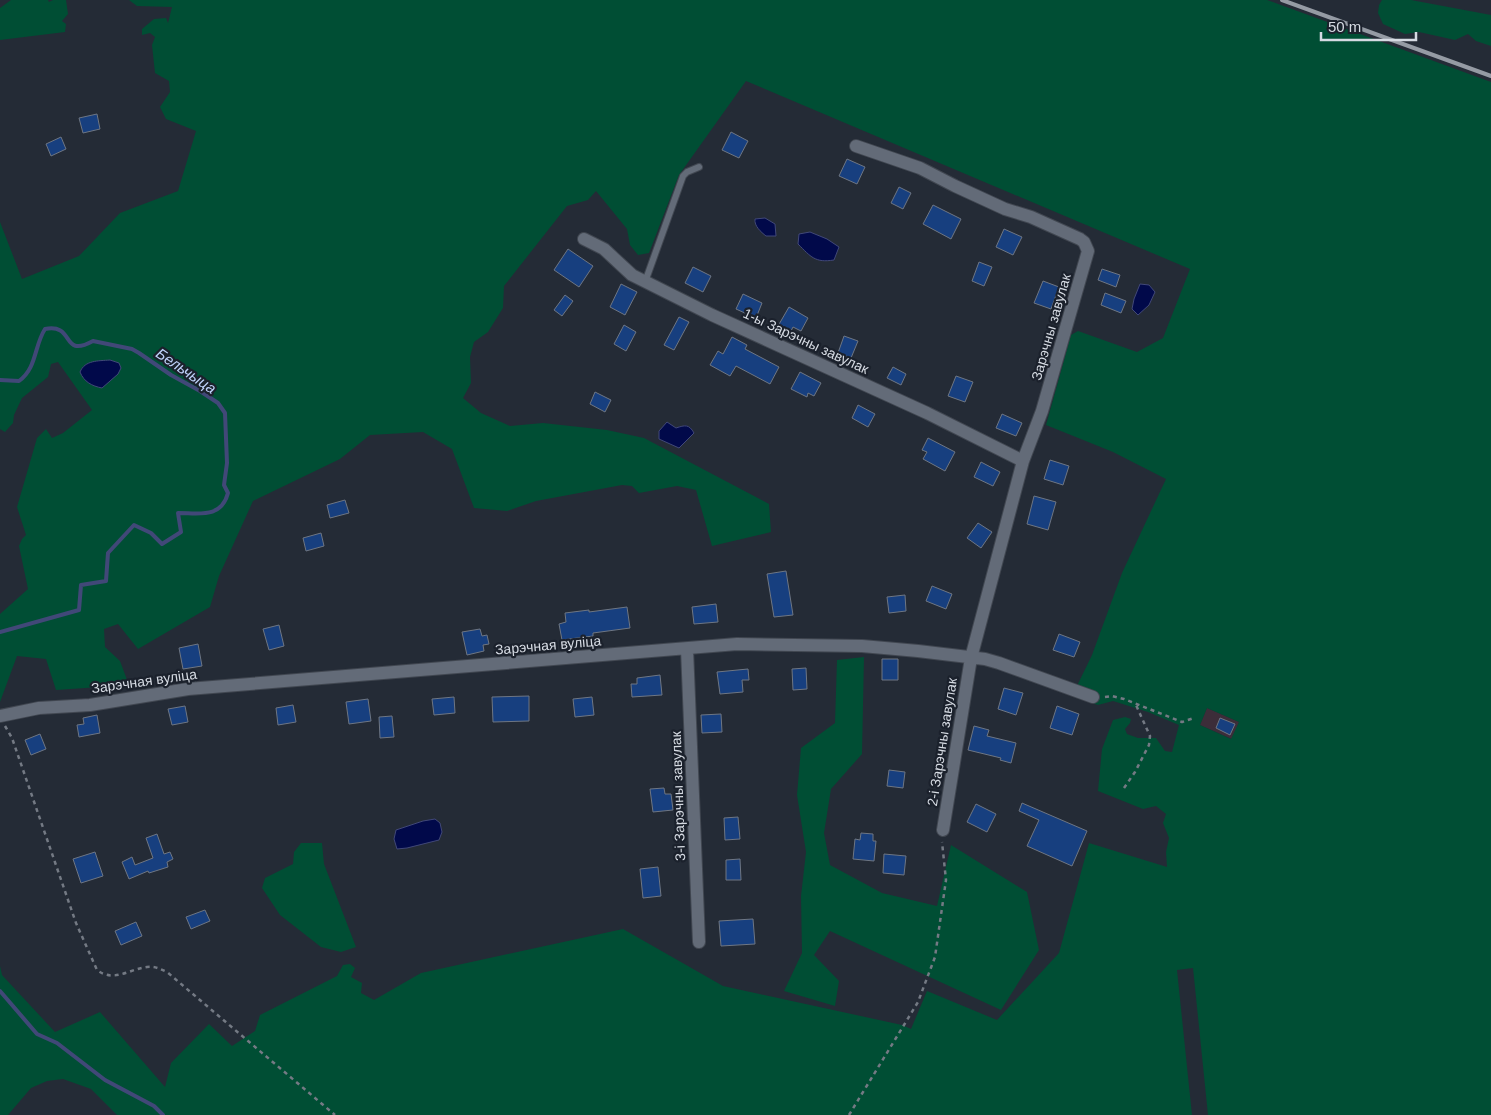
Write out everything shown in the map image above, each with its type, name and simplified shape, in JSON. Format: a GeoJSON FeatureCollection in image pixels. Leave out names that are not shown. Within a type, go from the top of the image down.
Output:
{"type":"FeatureCollection","features":[{"type":"Feature","properties":{"kind":"street","name":"Зарэчны завулак"},"geometry":{"type":"LineString","coordinates":[[856,146],[920,168],[1005,209],[1031,217],[1080,239],[1087,246],[1087,255],[1042,412],[1023,461],[971,658]]}},
{"type":"Feature","properties":{"kind":"street","name":"1-ы Зарэчны завулак"},"geometry":{"type":"LineString","coordinates":[[584,239],[604,249],[624,269],[645,282],[1023,461]]}},
{"type":"Feature","properties":{"kind":"street","name":"Зарэчная вуліца"},"geometry":{"type":"LineString","coordinates":[[2,721],[39,708],[90,705],[188,689],[737,644],[862,646],[985,659],[1093,698]]}},
{"type":"Feature","properties":{"kind":"street","name":"3-і Зарэчны завулак"},"geometry":{"type":"LineString","coordinates":[[687,649],[699,942]]}},
{"type":"Feature","properties":{"kind":"street","name":"2-і Зарэчны завулак"},"geometry":{"type":"LineString","coordinates":[[943,830],[971,658]]}},
{"type":"Feature","properties":{"kind":"lane"},"geometry":{"type":"LineString","coordinates":[[645,282],[684,176],[687,172],[699,167]]}},
{"type":"Feature","properties":{"kind":"path"},"geometry":{"type":"LineString","coordinates":[[1093,698],[1112,696],[1124,699],[1182,722],[1194,718]]}},
{"type":"Feature","properties":{"kind":"path"},"geometry":{"type":"LineString","coordinates":[[1124,788],[1149,745],[1150,736],[1136,705]]}},
{"type":"Feature","properties":{"kind":"path"},"geometry":{"type":"LineString","coordinates":[[2,721],[12,738],[76,923],[97,970],[103,975],[118,976],[146,967],[157,967],[167,972],[335,1115]]}},
{"type":"Feature","properties":{"kind":"path"},"geometry":{"type":"LineString","coordinates":[[849,1115],[918,1002],[935,957],[946,880],[942,844],[943,830]]}},
{"type":"Feature","properties":{"kind":"shaded area"},"geometry":{"type":"Polygon","coordinates":[[[765,218],[775,224],[776,236],[766,236],[760,231],[755,219],[765,218]]]}},
{"type":"Feature","properties":{"kind":"shaded area"},"geometry":{"type":"Polygon","coordinates":[[[810,232],[827,239],[839,247],[834,260],[818,260],[798,244],[799,234],[810,232]]]}},
{"type":"Feature","properties":{"kind":"shaded area"},"geometry":{"type":"Polygon","coordinates":[[[1140,284],[1149,285],[1155,292],[1149,305],[1138,315],[1132,309],[1140,284]]]}},
{"type":"Feature","properties":{"kind":"shaded area"},"geometry":{"type":"Polygon","coordinates":[[[110,360],[119,363],[121,368],[118,374],[102,388],[89,383],[80,372],[89,363],[110,360]]]}},
{"type":"Feature","properties":{"kind":"shaded area"},"geometry":{"type":"Polygon","coordinates":[[[667,422],[676,428],[688,427],[694,433],[679,448],[659,439],[659,431],[667,422]]]}},
{"type":"Feature","properties":{"kind":"shaded area"},"geometry":{"type":"Polygon","coordinates":[[[1207,708],[1239,722],[1232,739],[1200,725],[1207,708]]]}},
{"type":"Feature","properties":{"kind":"shaded area"},"geometry":{"type":"Polygon","coordinates":[[[435,819],[440,823],[442,832],[439,840],[397,849],[394,839],[396,830],[435,819]]]}},
{"type":"Feature","properties":{"kind":"green space"},"geometry":{"type":"Polygon","coordinates":[[[11,0],[48,0],[49,2],[53,0],[66,0],[68,14],[62,21],[66,24],[65,32],[0,40],[0,8],[11,0]]]}},
{"type":"Feature","properties":{"kind":"green space"},"geometry":{"type":"Polygon","coordinates":[[[129,0],[1267,0],[1491,82],[1491,1115],[1208,1115],[1193,968],[1177,970],[1192,1115],[117,1115],[91,1089],[63,1079],[47,1081],[31,1088],[8,1115],[0,1115],[0,966],[2,975],[55,1032],[100,1012],[165,1087],[171,1063],[209,1024],[232,1046],[255,1031],[260,1015],[337,976],[343,965],[350,964],[355,968],[351,977],[362,983],[361,993],[374,1000],[421,973],[623,929],[723,986],[902,1025],[911,1029],[927,991],[997,1020],[1059,953],[1089,843],[1167,867],[1166,852],[1169,838],[1163,823],[1166,814],[1156,806],[1143,809],[1098,791],[1102,749],[1113,720],[1125,717],[1131,719],[1125,729],[1127,734],[1138,738],[1156,738],[1165,751],[1172,752],[1179,725],[1148,712],[1113,701],[1098,705],[1072,696],[1092,655],[1122,573],[1166,479],[1113,452],[1046,425],[1071,335],[1078,331],[1137,352],[1163,338],[1190,269],[746,81],[679,175],[649,253],[638,255],[630,245],[627,229],[596,191],[588,200],[567,206],[504,286],[503,308],[488,332],[474,342],[470,357],[471,383],[463,398],[481,413],[510,426],[543,423],[607,430],[644,438],[769,504],[771,532],[712,546],[696,490],[677,486],[639,493],[632,486],[622,485],[536,501],[507,511],[474,508],[452,449],[423,432],[370,435],[340,459],[253,501],[219,576],[210,607],[138,649],[118,624],[104,629],[105,647],[120,661],[129,685],[56,690],[46,659],[17,656],[0,702],[0,614],[28,589],[19,546],[26,535],[17,507],[37,438],[46,429],[52,438],[63,433],[92,410],[58,362],[51,364],[48,377],[22,398],[14,415],[13,423],[5,432],[0,429],[0,222],[22,279],[79,256],[120,213],[178,191],[196,131],[166,119],[160,107],[170,92],[169,81],[155,73],[152,45],[155,37],[150,33],[142,35],[142,29],[154,19],[166,18],[168,23],[172,7],[137,6],[129,0]],[[1207,708],[1200,725],[1231,739],[1239,722],[1207,708]]]}},
{"type":"Feature","properties":{"kind":"green space"},"geometry":{"type":"Polygon","coordinates":[[[1382,0],[1411,0],[1491,15],[1491,46],[1476,41],[1468,34],[1455,40],[1419,32],[1405,34],[1383,24],[1378,13],[1382,0]]]}},
{"type":"Feature","properties":{"kind":"green space"},"geometry":{"type":"Polygon","coordinates":[[[864,657],[862,754],[831,789],[824,833],[830,865],[882,893],[937,906],[951,845],[1027,892],[1039,950],[1001,1010],[830,931],[814,955],[839,981],[835,1006],[784,991],[802,953],[801,896],[806,852],[797,795],[801,748],[835,723],[837,660],[864,657]]]}},
{"type":"Feature","properties":{"kind":"green space"},"geometry":{"type":"Polygon","coordinates":[[[301,843],[322,843],[324,864],[356,947],[341,952],[321,947],[280,915],[262,888],[265,878],[293,864],[294,852],[301,843]]]}},
{"type":"Feature","properties":{"kind":"building"},"geometry":{"type":"Polygon","coordinates":[[[97,114],[100,129],[83,133],[79,118],[97,114]]]}},
{"type":"Feature","properties":{"kind":"building"},"geometry":{"type":"Polygon","coordinates":[[[731,132],[748,141],[739,158],[722,150],[731,132]]]}},
{"type":"Feature","properties":{"kind":"building"},"geometry":{"type":"Polygon","coordinates":[[[61,137],[66,149],[51,156],[46,144],[61,137]]]}},
{"type":"Feature","properties":{"kind":"building"},"geometry":{"type":"Polygon","coordinates":[[[847,159],[865,167],[857,184],[839,176],[847,159]]]}},
{"type":"Feature","properties":{"kind":"building"},"geometry":{"type":"Polygon","coordinates":[[[899,187],[911,193],[903,209],[891,203],[899,187]]]}},
{"type":"Feature","properties":{"kind":"building"},"geometry":{"type":"Polygon","coordinates":[[[933,205],[961,219],[951,239],[923,224],[933,205]]]}},
{"type":"Feature","properties":{"kind":"building"},"geometry":{"type":"Polygon","coordinates":[[[1004,229],[1022,237],[1013,255],[996,247],[1004,229]]]}},
{"type":"Feature","properties":{"kind":"building"},"geometry":{"type":"Polygon","coordinates":[[[568,249],[593,266],[579,287],[554,270],[568,249]]]}},
{"type":"Feature","properties":{"kind":"building"},"geometry":{"type":"Polygon","coordinates":[[[979,262],[992,267],[984,286],[972,281],[979,262]]]}},
{"type":"Feature","properties":{"kind":"building"},"geometry":{"type":"Polygon","coordinates":[[[693,267],[711,276],[703,292],[685,283],[693,267]]]}},
{"type":"Feature","properties":{"kind":"building"},"geometry":{"type":"Polygon","coordinates":[[[1102,269],[1120,275],[1116,287],[1098,280],[1102,269]]]}},
{"type":"Feature","properties":{"kind":"building"},"geometry":{"type":"Polygon","coordinates":[[[1043,281],[1059,287],[1051,309],[1034,303],[1043,281]]]}},
{"type":"Feature","properties":{"kind":"building"},"geometry":{"type":"Polygon","coordinates":[[[621,284],[637,292],[625,315],[610,307],[621,284]]]}},
{"type":"Feature","properties":{"kind":"building"},"geometry":{"type":"Polygon","coordinates":[[[1105,293],[1126,301],[1121,313],[1101,305],[1105,293]]]}},
{"type":"Feature","properties":{"kind":"building"},"geometry":{"type":"Polygon","coordinates":[[[743,294],[762,303],[756,318],[736,309],[743,294]]]}},
{"type":"Feature","properties":{"kind":"building"},"geometry":{"type":"Polygon","coordinates":[[[565,295],[573,301],[562,316],[554,310],[565,295]]]}},
{"type":"Feature","properties":{"kind":"building"},"geometry":{"type":"Polygon","coordinates":[[[789,307],[808,318],[801,331],[793,327],[790,333],[778,326],[789,307]]]}},
{"type":"Feature","properties":{"kind":"building"},"geometry":{"type":"Polygon","coordinates":[[[679,317],[689,322],[674,350],[664,345],[679,317]]]}},
{"type":"Feature","properties":{"kind":"building"},"geometry":{"type":"Polygon","coordinates":[[[624,325],[636,332],[626,351],[614,344],[624,325]]]}},
{"type":"Feature","properties":{"kind":"building"},"geometry":{"type":"Polygon","coordinates":[[[844,336],[858,341],[851,358],[838,353],[844,336]]]}},
{"type":"Feature","properties":{"kind":"building"},"geometry":{"type":"Polygon","coordinates":[[[732,337],[747,345],[745,349],[779,367],[770,384],[736,366],[730,376],[710,365],[718,351],[723,354],[732,337]]]}},
{"type":"Feature","properties":{"kind":"building"},"geometry":{"type":"Polygon","coordinates":[[[893,367],[906,374],[901,385],[887,378],[893,367]]]}},
{"type":"Feature","properties":{"kind":"building"},"geometry":{"type":"Polygon","coordinates":[[[800,372],[821,383],[814,396],[808,393],[807,397],[791,389],[800,372]]]}},
{"type":"Feature","properties":{"kind":"building"},"geometry":{"type":"Polygon","coordinates":[[[956,376],[973,382],[965,402],[948,396],[956,376]]]}},
{"type":"Feature","properties":{"kind":"building"},"geometry":{"type":"Polygon","coordinates":[[[595,392],[611,400],[605,412],[590,404],[595,392]]]}},
{"type":"Feature","properties":{"kind":"building"},"geometry":{"type":"Polygon","coordinates":[[[858,405],[875,414],[868,427],[852,418],[858,405]]]}},
{"type":"Feature","properties":{"kind":"building"},"geometry":{"type":"Polygon","coordinates":[[[1002,414],[1022,423],[1016,436],[996,428],[1002,414]]]}},
{"type":"Feature","properties":{"kind":"building"},"geometry":{"type":"Polygon","coordinates":[[[928,438],[955,452],[945,471],[923,459],[927,452],[922,450],[928,438]]]}},
{"type":"Feature","properties":{"kind":"building"},"geometry":{"type":"Polygon","coordinates":[[[1050,460],[1069,466],[1063,485],[1044,479],[1050,460]]]}},
{"type":"Feature","properties":{"kind":"building"},"geometry":{"type":"Polygon","coordinates":[[[981,462],[1000,472],[993,486],[974,477],[981,462]]]}},
{"type":"Feature","properties":{"kind":"building"},"geometry":{"type":"Polygon","coordinates":[[[1034,496],[1056,502],[1048,530],[1027,524],[1034,496]]]}},
{"type":"Feature","properties":{"kind":"building"},"geometry":{"type":"Polygon","coordinates":[[[345,500],[349,513],[330,518],[327,505],[345,500]]]}},
{"type":"Feature","properties":{"kind":"building"},"geometry":{"type":"Polygon","coordinates":[[[978,523],[992,532],[981,548],[967,538],[978,523]]]}},
{"type":"Feature","properties":{"kind":"building"},"geometry":{"type":"Polygon","coordinates":[[[321,533],[324,546],[306,551],[303,538],[321,533]]]}},
{"type":"Feature","properties":{"kind":"building"},"geometry":{"type":"Polygon","coordinates":[[[786,571],[793,615],[774,617],[767,574],[786,571]]]}},
{"type":"Feature","properties":{"kind":"building"},"geometry":{"type":"Polygon","coordinates":[[[932,586],[952,594],[946,609],[926,601],[932,586]]]}},
{"type":"Feature","properties":{"kind":"building"},"geometry":{"type":"Polygon","coordinates":[[[905,595],[906,611],[889,613],[887,597],[905,595]]]}},
{"type":"Feature","properties":{"kind":"building"},"geometry":{"type":"Polygon","coordinates":[[[716,604],[718,622],[694,624],[692,607],[716,604]]]}},
{"type":"Feature","properties":{"kind":"building"},"geometry":{"type":"Polygon","coordinates":[[[627,607],[630,628],[593,633],[593,636],[562,640],[559,624],[566,622],[565,613],[627,607]]]}},
{"type":"Feature","properties":{"kind":"building"},"geometry":{"type":"Polygon","coordinates":[[[279,625],[284,646],[269,650],[263,629],[279,625]]]}},
{"type":"Feature","properties":{"kind":"building"},"geometry":{"type":"Polygon","coordinates":[[[480,629],[482,636],[487,635],[489,644],[483,645],[484,651],[467,655],[462,632],[480,629]]]}},
{"type":"Feature","properties":{"kind":"building"},"geometry":{"type":"Polygon","coordinates":[[[1059,634],[1080,642],[1074,657],[1053,650],[1059,634]]]}},
{"type":"Feature","properties":{"kind":"building"},"geometry":{"type":"Polygon","coordinates":[[[198,644],[202,666],[183,669],[179,648],[198,644]]]}},
{"type":"Feature","properties":{"kind":"building"},"geometry":{"type":"Polygon","coordinates":[[[882,659],[898,659],[898,680],[882,680],[882,659]]]}},
{"type":"Feature","properties":{"kind":"building"},"geometry":{"type":"Polygon","coordinates":[[[806,668],[807,689],[793,690],[792,669],[806,668]]]}},
{"type":"Feature","properties":{"kind":"building"},"geometry":{"type":"Polygon","coordinates":[[[748,669],[749,680],[742,680],[743,692],[720,694],[717,672],[748,669]]]}},
{"type":"Feature","properties":{"kind":"building"},"geometry":{"type":"Polygon","coordinates":[[[660,675],[662,695],[632,697],[631,684],[637,684],[637,678],[660,675]]]}},
{"type":"Feature","properties":{"kind":"building"},"geometry":{"type":"Polygon","coordinates":[[[1004,688],[1023,693],[1016,715],[998,709],[1004,688]]]}},
{"type":"Feature","properties":{"kind":"building"},"geometry":{"type":"Polygon","coordinates":[[[529,696],[529,721],[493,722],[492,697],[529,696]]]}},
{"type":"Feature","properties":{"kind":"building"},"geometry":{"type":"Polygon","coordinates":[[[454,697],[455,713],[434,715],[432,699],[454,697]]]}},
{"type":"Feature","properties":{"kind":"building"},"geometry":{"type":"Polygon","coordinates":[[[592,697],[594,715],[575,717],[573,699],[592,697]]]}},
{"type":"Feature","properties":{"kind":"building"},"geometry":{"type":"Polygon","coordinates":[[[368,699],[371,721],[349,724],[346,702],[368,699]]]}},
{"type":"Feature","properties":{"kind":"building"},"geometry":{"type":"Polygon","coordinates":[[[293,705],[296,722],[278,725],[276,708],[293,705]]]}},
{"type":"Feature","properties":{"kind":"building"},"geometry":{"type":"Polygon","coordinates":[[[185,706],[188,722],[172,725],[168,709],[185,706]]]}},
{"type":"Feature","properties":{"kind":"building"},"geometry":{"type":"Polygon","coordinates":[[[1057,706],[1079,714],[1072,735],[1050,728],[1057,706]]]}},
{"type":"Feature","properties":{"kind":"building"},"geometry":{"type":"Polygon","coordinates":[[[721,714],[722,732],[702,733],[701,715],[721,714]]]}},
{"type":"Feature","properties":{"kind":"building"},"geometry":{"type":"Polygon","coordinates":[[[97,715],[100,733],[79,737],[77,725],[84,724],[83,718],[97,715]]]}},
{"type":"Feature","properties":{"kind":"building"},"geometry":{"type":"Polygon","coordinates":[[[392,716],[394,737],[380,738],[379,717],[392,716]]]}},
{"type":"Feature","properties":{"kind":"building"},"geometry":{"type":"Polygon","coordinates":[[[1220,718],[1235,724],[1230,735],[1216,728],[1220,718]]]}},
{"type":"Feature","properties":{"kind":"building"},"geometry":{"type":"Polygon","coordinates":[[[974,726],[989,730],[987,736],[1016,743],[1011,763],[1000,760],[1001,758],[968,750],[974,726]]]}},
{"type":"Feature","properties":{"kind":"building"},"geometry":{"type":"Polygon","coordinates":[[[40,734],[46,749],[31,755],[25,740],[40,734]]]}},
{"type":"Feature","properties":{"kind":"building"},"geometry":{"type":"Polygon","coordinates":[[[889,770],[905,772],[903,788],[887,786],[889,770]]]}},
{"type":"Feature","properties":{"kind":"building"},"geometry":{"type":"Polygon","coordinates":[[[664,788],[665,794],[671,794],[673,810],[653,812],[650,789],[664,788]]]}},
{"type":"Feature","properties":{"kind":"building"},"geometry":{"type":"Polygon","coordinates":[[[1022,803],[1087,831],[1072,866],[1027,846],[1039,820],[1019,811],[1022,803]]]}},
{"type":"Feature","properties":{"kind":"building"},"geometry":{"type":"Polygon","coordinates":[[[976,804],[996,814],[987,832],[967,822],[976,804]]]}},
{"type":"Feature","properties":{"kind":"building"},"geometry":{"type":"Polygon","coordinates":[[[738,817],[740,839],[725,840],[724,818],[738,817]]]}},
{"type":"Feature","properties":{"kind":"building"},"geometry":{"type":"Polygon","coordinates":[[[861,833],[873,834],[873,841],[876,841],[874,861],[853,859],[855,839],[860,840],[861,833]]]}},
{"type":"Feature","properties":{"kind":"building"},"geometry":{"type":"Polygon","coordinates":[[[157,834],[164,854],[170,852],[173,859],[167,862],[168,867],[149,873],[148,871],[129,879],[122,862],[132,857],[135,865],[153,858],[146,838],[157,834]]]}},
{"type":"Feature","properties":{"kind":"building"},"geometry":{"type":"Polygon","coordinates":[[[95,852],[103,876],[81,883],[73,859],[95,852]]]}},
{"type":"Feature","properties":{"kind":"building"},"geometry":{"type":"Polygon","coordinates":[[[884,854],[906,856],[904,875],[883,873],[884,854]]]}},
{"type":"Feature","properties":{"kind":"building"},"geometry":{"type":"Polygon","coordinates":[[[740,859],[741,880],[726,880],[726,860],[740,859]]]}},
{"type":"Feature","properties":{"kind":"building"},"geometry":{"type":"Polygon","coordinates":[[[658,867],[661,896],[643,898],[640,869],[658,867]]]}},
{"type":"Feature","properties":{"kind":"building"},"geometry":{"type":"Polygon","coordinates":[[[205,910],[210,921],[191,929],[186,917],[205,910]]]}},
{"type":"Feature","properties":{"kind":"building"},"geometry":{"type":"Polygon","coordinates":[[[753,919],[755,944],[721,946],[719,921],[753,919]]]}},
{"type":"Feature","properties":{"kind":"building"},"geometry":{"type":"Polygon","coordinates":[[[136,922],[142,936],[121,945],[115,931],[136,922]]]}},
{"type":"Feature","properties":{"kind":"waterway","name":"Бельчыца"},"geometry":{"type":"LineString","coordinates":[[0,380],[19,381],[25,376],[45,329],[61,331],[71,344],[76,346],[93,341],[132,349],[218,403],[225,413],[227,463],[224,485],[228,493],[225,501],[215,511],[201,514],[178,513],[181,532],[162,544],[151,533],[134,525],[108,553],[106,581],[81,585],[79,610],[0,632]]}},
{"type":"Feature","properties":{"kind":"waterway"},"geometry":{"type":"LineString","coordinates":[[0,991],[37,1034],[57,1043],[105,1080],[154,1106],[163,1115]]}},
{"type":"Feature","properties":{"kind":"railway"},"geometry":{"type":"LineString","coordinates":[[1282,0],[1491,76]]}}]}
